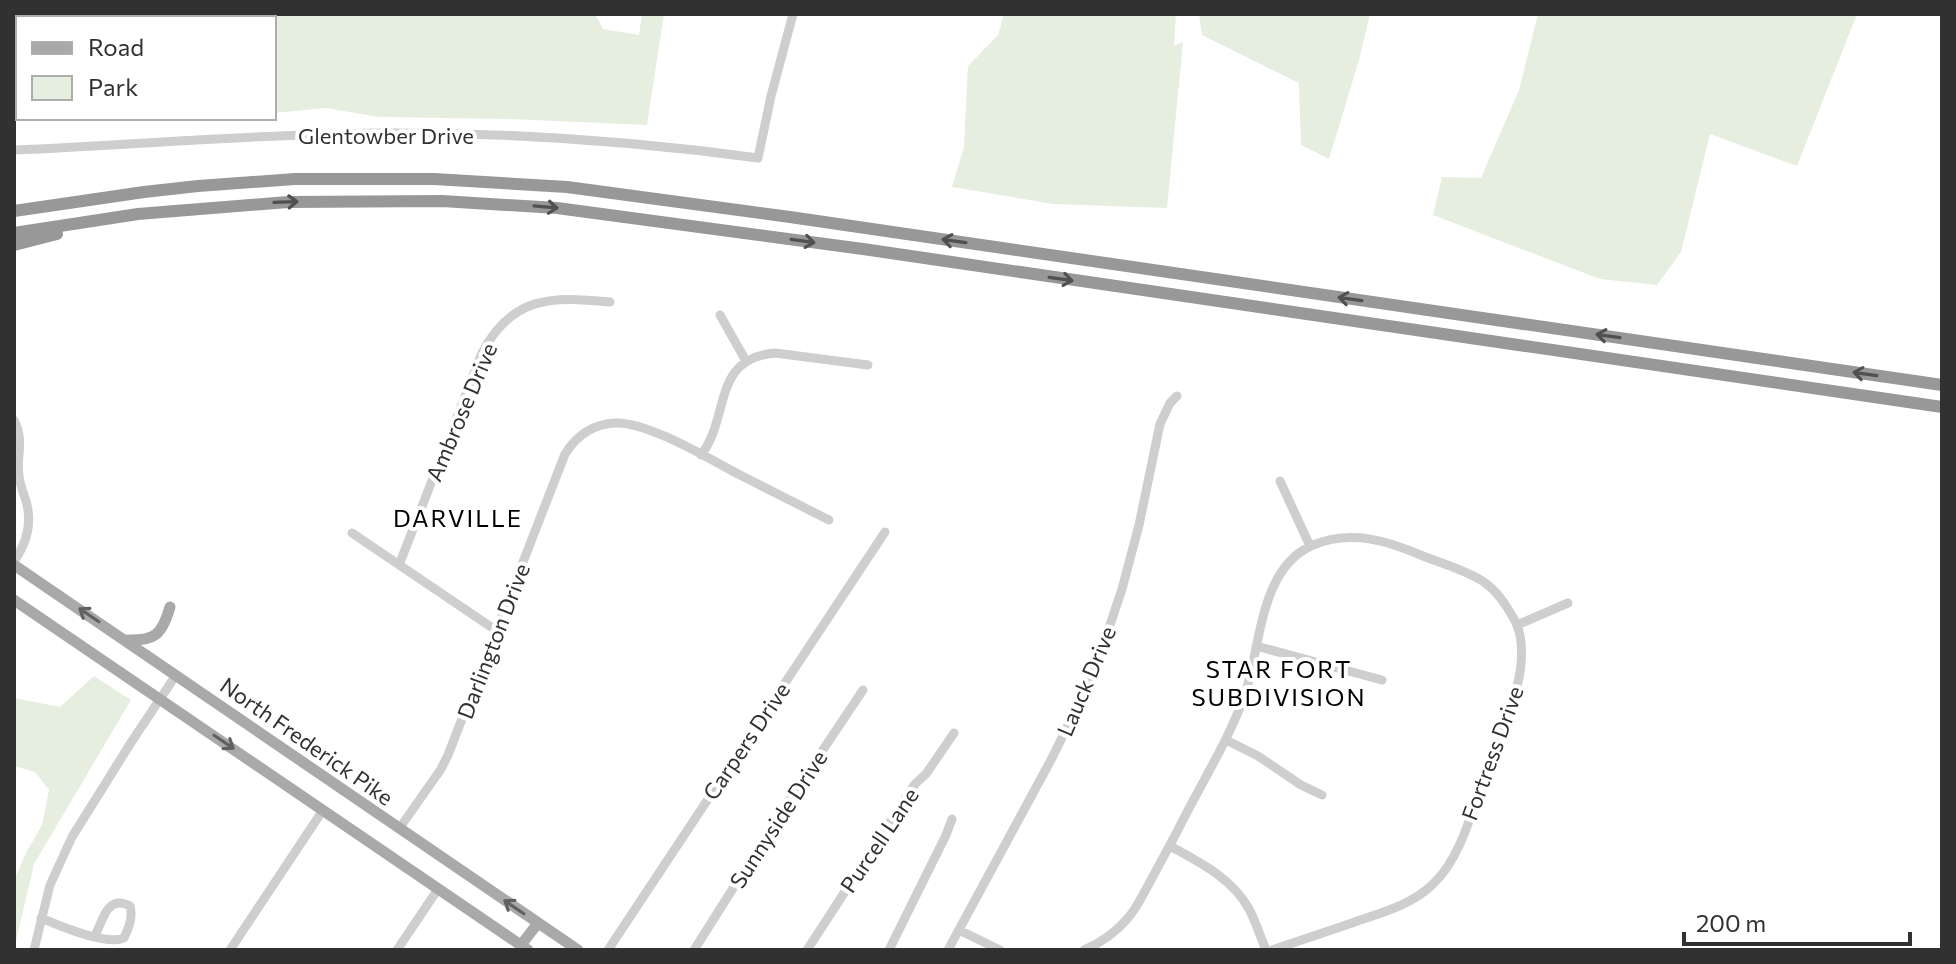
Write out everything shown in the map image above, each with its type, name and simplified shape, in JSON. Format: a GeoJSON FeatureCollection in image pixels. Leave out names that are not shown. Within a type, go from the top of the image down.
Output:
{"type":"FeatureCollection","features":[{"type":"Feature","properties":{"kind":"highway"},"geometry":{"type":"LineString","coordinates":[[14,210],[198,186],[295,179],[434,179],[567,187],[1942,385]]}},
{"type":"Feature","properties":{"kind":"highway"},"geometry":{"type":"LineString","coordinates":[[14,233],[138,214],[252,204],[428,200],[490,202],[603,213],[894,254],[1942,407]]}},
{"type":"Feature","properties":{"kind":"highway"},"geometry":{"type":"LineString","coordinates":[[14,245],[76,229],[149,216],[252,204]]}},
{"type":"Feature","properties":{"kind":"main road","name":"North Frederick Pike"},"geometry":{"type":"LineString","coordinates":[[14,563],[578,950]]}},
{"type":"Feature","properties":{"kind":"main road"},"geometry":{"type":"LineString","coordinates":[[14,600],[524,948],[538,923]]}},
{"type":"Feature","properties":{"kind":"main road"},"geometry":{"type":"LineString","coordinates":[[125,640],[145,641],[160,633],[170,607]]}},
{"type":"Feature","properties":{"kind":"street","name":"Glentowber Drive"},"geometry":{"type":"LineString","coordinates":[[14,150],[379,133],[564,140],[666,147],[758,158],[793,14]]}},
{"type":"Feature","properties":{"kind":"street","name":"Ambrose Drive"},"geometry":{"type":"LineString","coordinates":[[399,565],[482,353],[495,332],[519,310],[540,301],[563,298],[610,302]]}},
{"type":"Feature","properties":{"kind":"street"},"geometry":{"type":"LineString","coordinates":[[720,315],[746,361]]}},
{"type":"Feature","properties":{"kind":"street"},"geometry":{"type":"LineString","coordinates":[[701,455],[711,440],[729,379],[746,361],[761,354],[775,353],[868,365]]}},
{"type":"Feature","properties":{"kind":"street","name":"Lauck Drive"},"geometry":{"type":"LineString","coordinates":[[948,950],[1052,758],[1095,670],[1125,577],[1160,424],[1177,396]]}},
{"type":"Feature","properties":{"kind":"street"},"geometry":{"type":"LineString","coordinates":[[14,420],[19,475],[29,519],[25,542],[14,563]]}},
{"type":"Feature","properties":{"kind":"street","name":"Darlington Drive"},"geometry":{"type":"LineString","coordinates":[[399,829],[448,755],[565,454],[579,436],[605,424],[627,423],[646,428],[829,520]]}},
{"type":"Feature","properties":{"kind":"street"},"geometry":{"type":"LineString","coordinates":[[1084,950],[1109,936],[1129,916],[1170,846],[1226,740],[1246,692],[1266,605],[1278,578],[1310,546],[1280,481]]}},
{"type":"Feature","properties":{"kind":"street","name":"Carpers Drive"},"geometry":{"type":"LineString","coordinates":[[608,950],[885,532]]}},
{"type":"Feature","properties":{"kind":"street"},"geometry":{"type":"LineString","coordinates":[[352,533],[497,631]]}},
{"type":"Feature","properties":{"kind":"street","name":"Fortress Drive"},"geometry":{"type":"LineString","coordinates":[[1272,950],[1393,909],[1417,896],[1443,874],[1452,860],[1519,681],[1522,649],[1517,625],[1506,605],[1484,582],[1405,548],[1375,539],[1326,540],[1310,546]]}},
{"type":"Feature","properties":{"kind":"street"},"geometry":{"type":"LineString","coordinates":[[1517,625],[1568,603]]}},
{"type":"Feature","properties":{"kind":"street"},"geometry":{"type":"LineString","coordinates":[[1256,646],[1382,680]]}},
{"type":"Feature","properties":{"kind":"street"},"geometry":{"type":"LineString","coordinates":[[34,950],[50,885],[72,837],[176,675]]}},
{"type":"Feature","properties":{"kind":"street","name":"Sunnyside Drive"},"geometry":{"type":"LineString","coordinates":[[694,950],[863,690]]}},
{"type":"Feature","properties":{"kind":"street","name":"Purcell Lane"},"geometry":{"type":"LineString","coordinates":[[807,950],[915,784],[926,774],[954,733]]}},
{"type":"Feature","properties":{"kind":"street"},"geometry":{"type":"LineString","coordinates":[[1226,740],[1322,795]]}},
{"type":"Feature","properties":{"kind":"street"},"geometry":{"type":"LineString","coordinates":[[230,950],[323,810]]}},
{"type":"Feature","properties":{"kind":"street"},"geometry":{"type":"LineString","coordinates":[[889,950],[952,819]]}},
{"type":"Feature","properties":{"kind":"street"},"geometry":{"type":"LineString","coordinates":[[1170,846],[1198,861],[1232,886],[1249,909],[1266,950]]}},
{"type":"Feature","properties":{"kind":"street"},"geometry":{"type":"LineString","coordinates":[[401,948],[438,889]]}},
{"type":"Feature","properties":{"kind":"street"},"geometry":{"type":"LineString","coordinates":[[41,918],[109,941],[118,941],[124,938],[130,923],[130,906],[122,902],[108,908],[95,936]]}},
{"type":"Feature","properties":{"kind":"street"},"geometry":{"type":"LineString","coordinates":[[959,930],[1000,950]]}},
{"type":"Feature","properties":{"kind":"green space"},"geometry":{"type":"Polygon","coordinates":[[[595,14],[603,29],[639,35],[642,14],[664,14],[647,125],[379,117],[326,108],[276,113],[276,16],[240,16],[595,14]]]}},
{"type":"Feature","properties":{"kind":"green space"},"geometry":{"type":"Polygon","coordinates":[[[1004,14],[1176,14],[1174,46],[1183,42],[1167,208],[1053,204],[952,187],[964,147],[968,66],[998,35],[1004,14]]]}},
{"type":"Feature","properties":{"kind":"green space"},"geometry":{"type":"Polygon","coordinates":[[[1199,14],[1370,14],[1329,159],[1301,145],[1299,83],[1202,35],[1199,14]]]}},
{"type":"Feature","properties":{"kind":"green space"},"geometry":{"type":"Polygon","coordinates":[[[1538,14],[1857,14],[1797,166],[1710,134],[1681,252],[1657,285],[1600,279],[1433,215],[1442,177],[1481,178],[1519,90],[1538,14]]]}},
{"type":"Feature","properties":{"kind":"green space"},"geometry":{"type":"Polygon","coordinates":[[[94,676],[131,700],[34,864],[14,950],[16,876],[42,825],[49,790],[35,772],[14,766],[14,698],[60,707],[94,676]]]}},
{"type":"Feature","properties":{"kind":"district","name":"DARVILLE"},"geometry":{"type":"Point","coordinates":[458,517]}},
{"type":"Feature","properties":{"kind":"district","name":"STAR FORT SUBDIVISION"},"geometry":{"type":"Point","coordinates":[1279,682]}}]}
